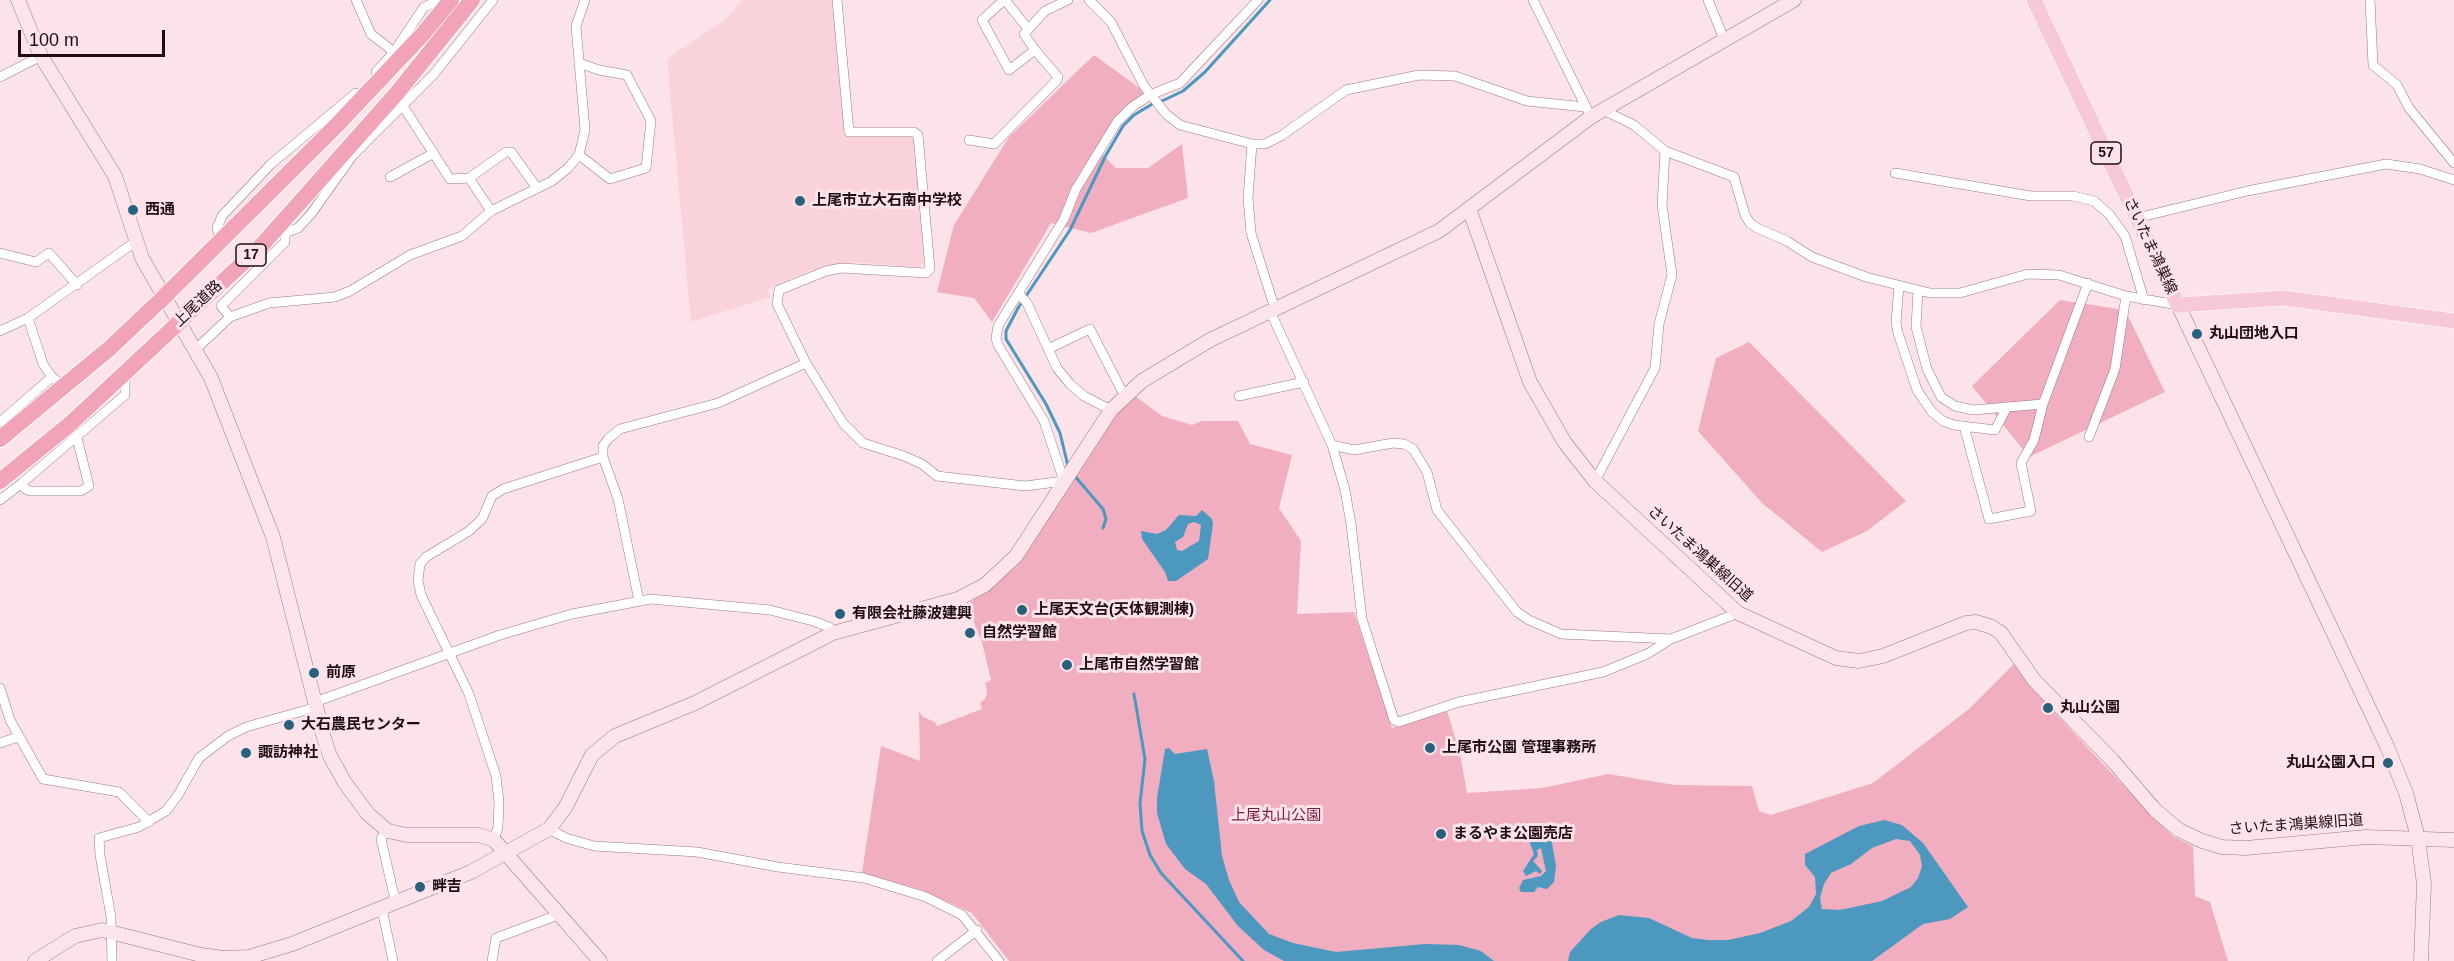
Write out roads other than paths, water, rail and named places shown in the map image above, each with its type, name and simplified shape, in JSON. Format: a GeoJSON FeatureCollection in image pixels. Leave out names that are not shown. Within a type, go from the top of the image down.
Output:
{"type":"FeatureCollection","features":[{"type":"Feature","properties":{"kind":"highway","name":"上尾道路"},"geometry":{"type":"LineString","coordinates":[[0,481],[125,373],[280,232],[472,0]]}},
{"type":"Feature","properties":{"kind":"highway","name":"上尾道路"},"geometry":{"type":"LineString","coordinates":[[0,439],[58,381],[110,348],[164,297],[336,126],[422,35],[450,1]]}},
{"type":"Feature","properties":{"kind":"main road","name":"さいたま鴻巣線"},"geometry":{"type":"LineString","coordinates":[[2034,0],[2178,305],[2284,298],[2454,321]]}},
{"type":"Feature","properties":{"kind":"street"},"geometry":{"type":"LineString","coordinates":[[18,0],[41,56],[115,176],[135,242],[164,297],[196,349],[235,436],[273,537],[316,705],[330,756],[336,768],[368,814],[386,830],[406,835],[479,836],[494,840],[600,961]]}},
{"type":"Feature","properties":{"kind":"street"},"geometry":{"type":"LineString","coordinates":[[356,0],[371,33],[394,52]]}},
{"type":"Feature","properties":{"kind":"street"},"geometry":{"type":"LineString","coordinates":[[230,317],[221,306],[285,242],[280,232],[298,228],[311,214],[353,154],[434,74],[493,0]]}},
{"type":"Feature","properties":{"kind":"street"},"geometry":{"type":"LineString","coordinates":[[196,349],[230,317],[269,303],[335,297],[350,291],[410,255],[462,236],[491,211],[559,176],[579,155],[585,130],[576,26],[585,0]]}},
{"type":"Feature","properties":{"kind":"street"},"geometry":{"type":"LineString","coordinates":[[837,0],[849,132],[914,132],[918,135],[930,269],[926,273],[842,268],[818,273],[779,290],[777,304],[806,363],[843,423],[855,436],[872,448],[904,456],[922,464],[937,476],[955,480],[1025,486],[1064,481]]}},
{"type":"Feature","properties":{"kind":"street"},"geometry":{"type":"LineString","coordinates":[[1028,29],[1004,0],[982,20],[1009,70],[1035,50]]}},
{"type":"Feature","properties":{"kind":"street"},"geometry":{"type":"LineString","coordinates":[[969,140],[994,144],[1057,80],[1058,77],[1024,34],[1045,11],[1068,0]]}},
{"type":"Feature","properties":{"kind":"street"},"geometry":{"type":"LineString","coordinates":[[1089,0],[1111,22],[1150,95],[1180,125],[1252,144],[1264,144],[1281,136],[1346,90],[1419,75],[1455,76],[1527,101],[1588,112],[1603,110],[1794,0]]}},
{"type":"Feature","properties":{"kind":"street"},"geometry":{"type":"LineString","coordinates":[[1064,481],[1044,421],[1003,355],[996,338],[998,326],[1064,219],[1076,189],[1117,122],[1132,107],[1150,95],[1180,82],[1258,0]]}},
{"type":"Feature","properties":{"kind":"street"},"geometry":{"type":"LineString","coordinates":[[1533,0],[1588,112]]}},
{"type":"Feature","properties":{"kind":"street"},"geometry":{"type":"LineString","coordinates":[[1708,0],[1724,39]]}},
{"type":"Feature","properties":{"kind":"street"},"geometry":{"type":"LineString","coordinates":[[2370,0],[2373,65],[2397,85],[2409,108],[2454,163]]}},
{"type":"Feature","properties":{"kind":"street"},"geometry":{"type":"LineString","coordinates":[[220,240],[217,228],[222,216],[271,164],[355,95],[394,52],[430,1],[450,1]]}},
{"type":"Feature","properties":{"kind":"street"},"geometry":{"type":"LineString","coordinates":[[0,77],[41,56]]}},
{"type":"Feature","properties":{"kind":"street"},"geometry":{"type":"LineString","coordinates":[[579,63],[599,70],[627,75],[651,121],[646,168],[610,178],[579,155]]}},
{"type":"Feature","properties":{"kind":"street"},"geometry":{"type":"LineString","coordinates":[[403,106],[450,179],[469,178],[506,152],[511,152],[537,188]]}},
{"type":"Feature","properties":{"kind":"street"},"geometry":{"type":"LineString","coordinates":[[1603,110],[1634,125],[1665,151],[1734,177],[1745,215],[1750,223],[1787,241],[1812,257],[1918,291],[1960,293],[2028,274],[2059,275],[2126,296],[2178,305],[2386,744],[2406,793],[2418,838],[2424,884],[2425,918],[2421,961]]}},
{"type":"Feature","properties":{"kind":"street"},"geometry":{"type":"LineString","coordinates":[[34,961],[75,936],[91,932],[112,931],[222,960],[249,957],[275,950],[462,877],[549,829],[565,808],[592,754],[615,736],[695,703],[833,633],[958,599],[985,585],[1016,555],[1111,410],[1124,395],[1154,372],[1193,350],[1273,310],[1415,245],[1470,211],[1588,112]]}},
{"type":"Feature","properties":{"kind":"street"},"geometry":{"type":"LineString","coordinates":[[1252,144],[1248,198],[1251,233],[1273,310],[1332,445],[1345,490],[1351,524],[1362,619],[1394,720],[1399,722],[1459,702],[1603,672],[1647,654],[1671,639],[1738,613]]}},
{"type":"Feature","properties":{"kind":"street"},"geometry":{"type":"LineString","coordinates":[[1595,481],[1655,368],[1659,324],[1672,274],[1662,205],[1665,151]]}},
{"type":"Feature","properties":{"kind":"street"},"geometry":{"type":"LineString","coordinates":[[390,177],[434,153]]}},
{"type":"Feature","properties":{"kind":"street"},"geometry":{"type":"LineString","coordinates":[[2137,218],[2247,191],[2386,164],[2420,169],[2454,180]]}},
{"type":"Feature","properties":{"kind":"street"},"geometry":{"type":"LineString","coordinates":[[1895,173],[2031,196],[2073,196],[2094,201],[2109,214],[2125,237],[2144,300]]}},
{"type":"Feature","properties":{"kind":"street"},"geometry":{"type":"LineString","coordinates":[[469,178],[491,211]]}},
{"type":"Feature","properties":{"kind":"street","name":"さいたま鴻巣線旧道"},"geometry":{"type":"LineString","coordinates":[[1470,211],[1530,381],[1565,443],[1595,481],[1738,613],[1836,658],[1859,661],[1883,656],[1966,623],[1976,622],[1992,627],[2007,642],[2034,680],[2112,760],[2155,810],[2179,830],[2202,841],[2222,847],[2246,848],[2367,837],[2454,840]]}},
{"type":"Feature","properties":{"kind":"street"},"geometry":{"type":"LineString","coordinates":[[0,331],[28,318],[135,242]]}},
{"type":"Feature","properties":{"kind":"street"},"geometry":{"type":"LineString","coordinates":[[0,253],[36,262],[50,253],[77,285]]}},
{"type":"Feature","properties":{"kind":"street"},"geometry":{"type":"LineString","coordinates":[[1964,426],[1989,519],[2031,511],[2021,463],[2034,440],[2043,404],[2088,284]]}},
{"type":"Feature","properties":{"kind":"street"},"geometry":{"type":"LineString","coordinates":[[1899,286],[1896,322],[1917,390],[1932,412],[1943,421],[1995,430],[2007,407]]}},
{"type":"Feature","properties":{"kind":"street"},"geometry":{"type":"LineString","coordinates":[[1918,291],[1916,327],[1927,369],[1936,392],[1949,403],[1962,408],[2043,404]]}},
{"type":"Feature","properties":{"kind":"street"},"geometry":{"type":"LineString","coordinates":[[1018,293],[1027,303],[1048,349],[1070,384],[1084,396],[1111,410]]}},
{"type":"Feature","properties":{"kind":"street"},"geometry":{"type":"LineString","coordinates":[[2089,437],[2115,369],[2126,296]]}},
{"type":"Feature","properties":{"kind":"street"},"geometry":{"type":"LineString","coordinates":[[0,422],[58,381],[38,352],[28,318]]}},
{"type":"Feature","properties":{"kind":"street"},"geometry":{"type":"LineString","coordinates":[[1048,349],[1090,329],[1124,395]]}},
{"type":"Feature","properties":{"kind":"street"},"geometry":{"type":"LineString","coordinates":[[639,602],[618,499],[603,457],[603,446],[620,429],[718,404],[806,363]]}},
{"type":"Feature","properties":{"kind":"street"},"geometry":{"type":"LineString","coordinates":[[0,500],[77,438],[125,395],[125,373]]}},
{"type":"Feature","properties":{"kind":"street"},"geometry":{"type":"LineString","coordinates":[[1239,396],[1304,382]]}},
{"type":"Feature","properties":{"kind":"street"},"geometry":{"type":"LineString","coordinates":[[22,483],[25,489],[30,490],[81,490],[88,486],[77,438]]}},
{"type":"Feature","properties":{"kind":"street"},"geometry":{"type":"LineString","coordinates":[[1332,445],[1354,450],[1393,443],[1404,444],[1413,449],[1431,481],[1437,510],[1516,612],[1561,634],[1671,639]]}},
{"type":"Feature","properties":{"kind":"street"},"geometry":{"type":"LineString","coordinates":[[494,840],[499,814],[496,776],[469,694],[421,595],[418,573],[426,557],[469,531],[482,519],[492,496],[503,489],[603,457]]}},
{"type":"Feature","properties":{"kind":"street"},"geometry":{"type":"LineString","coordinates":[[112,961],[112,931],[99,838],[149,822],[166,811],[199,758],[214,745],[246,727],[316,705],[500,635],[550,620],[660,598],[770,610],[813,621],[829,627],[833,633]]}},
{"type":"Feature","properties":{"kind":"street"},"geometry":{"type":"LineString","coordinates":[[0,688],[18,737],[32,757],[43,779],[119,792],[149,822]]}},
{"type":"Feature","properties":{"kind":"street"},"geometry":{"type":"LineString","coordinates":[[0,743],[18,737]]}},
{"type":"Feature","properties":{"kind":"street"},"geometry":{"type":"LineString","coordinates":[[549,829],[566,838],[594,846],[697,852],[778,867],[864,878],[926,897],[962,915],[977,930],[999,961]]}},
{"type":"Feature","properties":{"kind":"street"},"geometry":{"type":"LineString","coordinates":[[386,830],[381,839],[396,904]]}},
{"type":"Feature","properties":{"kind":"street"},"geometry":{"type":"LineString","coordinates":[[382,909],[393,961]]}},
{"type":"Feature","properties":{"kind":"street"},"geometry":{"type":"LineString","coordinates":[[492,961],[496,938],[558,915]]}},
{"type":"Feature","properties":{"kind":"street"},"geometry":{"type":"LineString","coordinates":[[937,961],[977,930]]}},
{"type":"Feature","properties":{"kind":"water"},"geometry":{"type":"Polygon","coordinates":[[[1202,510],[1212,519],[1208,559],[1176,581],[1168,581],[1165,572],[1142,539],[1141,531],[1157,534],[1166,530],[1179,515],[1196,516],[1202,510]],[[1194,522],[1188,524],[1183,537],[1175,542],[1177,550],[1182,551],[1199,541],[1201,525],[1194,522]]]}},
{"type":"Feature","properties":{"kind":"water"},"geometry":{"type":"Polygon","coordinates":[[[1169,748],[1175,754],[1207,749],[1214,781],[1222,856],[1229,880],[1239,902],[1269,934],[1293,943],[1336,952],[1425,944],[1459,945],[1481,951],[1494,961],[1284,961],[1264,950],[1238,926],[1206,884],[1185,869],[1166,844],[1157,813],[1157,798],[1165,749],[1169,748]]]}},
{"type":"Feature","properties":{"kind":"water"},"geometry":{"type":"Polygon","coordinates":[[[1884,820],[1902,825],[1923,843],[1968,907],[1950,919],[1923,924],[1872,961],[1568,961],[1570,952],[1591,929],[1619,915],[1649,918],[1692,938],[1708,940],[1728,940],[1760,933],[1791,921],[1809,907],[1816,894],[1815,877],[1805,865],[1805,854],[1859,826],[1884,820]],[[1896,839],[1872,848],[1851,864],[1831,873],[1824,884],[1820,898],[1822,909],[1840,910],[1882,901],[1911,887],[1918,878],[1922,866],[1920,855],[1910,841],[1896,839]]]}},
{"type":"Feature","properties":{"kind":"water"},"geometry":{"type":"Polygon","coordinates":[[[1534,835],[1551,837],[1556,866],[1554,882],[1547,889],[1538,887],[1534,892],[1521,892],[1519,888],[1523,880],[1541,876],[1546,871],[1541,848],[1537,850],[1538,856],[1533,861],[1542,871],[1540,874],[1536,871],[1526,876],[1523,871],[1534,854],[1530,843],[1534,835]]]}},
{"type":"Feature","properties":{"kind":"waterway"},"geometry":{"type":"LineString","coordinates":[[1160,102],[1183,91],[1205,72],[1270,0]]}},
{"type":"Feature","properties":{"kind":"waterway"},"geometry":{"type":"LineString","coordinates":[[1068,466],[1060,433],[1046,404],[1006,339],[1006,331],[1018,308],[1070,230],[1106,155],[1123,126],[1134,115],[1154,103]]}},
{"type":"Feature","properties":{"kind":"waterway"},"geometry":{"type":"LineString","coordinates":[[1073,474],[1103,509],[1106,519],[1103,528]]}},
{"type":"Feature","properties":{"kind":"waterway"},"geometry":{"type":"LineString","coordinates":[[1134,694],[1145,759],[1140,803],[1142,831],[1150,855],[1161,873],[1243,961]]}},
{"type":"Feature","properties":{"kind":"place","name":"上尾市立大石南中学校"},"geometry":{"type":"Point","coordinates":[800,201]}},
{"type":"Feature","properties":{"kind":"place","name":"西通"},"geometry":{"type":"Point","coordinates":[133,210]}},
{"type":"Feature","properties":{"kind":"place","name":"丸山団地入口"},"geometry":{"type":"Point","coordinates":[2197,334]}},
{"type":"Feature","properties":{"kind":"place","name":"上尾天文台(天体観測棟)"},"geometry":{"type":"Point","coordinates":[1022,610]}},
{"type":"Feature","properties":{"kind":"place","name":"有限会社藤波建興"},"geometry":{"type":"Point","coordinates":[840,614]}},
{"type":"Feature","properties":{"kind":"place","name":"自然学習館"},"geometry":{"type":"Point","coordinates":[970,633]}},
{"type":"Feature","properties":{"kind":"place","name":"上尾市自然学習館"},"geometry":{"type":"Point","coordinates":[1067,665]}},
{"type":"Feature","properties":{"kind":"place","name":"前原"},"geometry":{"type":"Point","coordinates":[314,673]}},
{"type":"Feature","properties":{"kind":"place","name":"丸山公園"},"geometry":{"type":"Point","coordinates":[2048,708]}},
{"type":"Feature","properties":{"kind":"place","name":"大石農民センター"},"geometry":{"type":"Point","coordinates":[289,725]}},
{"type":"Feature","properties":{"kind":"place","name":"上尾市公園 管理事務所"},"geometry":{"type":"Point","coordinates":[1430,748]}},
{"type":"Feature","properties":{"kind":"place","name":"諏訪神社"},"geometry":{"type":"Point","coordinates":[246,753]}},
{"type":"Feature","properties":{"kind":"place","name":"丸山公園入口"},"geometry":{"type":"Point","coordinates":[2388,763]}},
{"type":"Feature","properties":{"kind":"place","name":"まるやま公園売店"},"geometry":{"type":"Point","coordinates":[1441,834]}},
{"type":"Feature","properties":{"kind":"place","name":"畔吉"},"geometry":{"type":"Point","coordinates":[420,887]}},
{"type":"Feature","properties":{"kind":"park label","name":"上尾丸山公園"},"geometry":{"type":"Point","coordinates":[1276,816]}}]}
